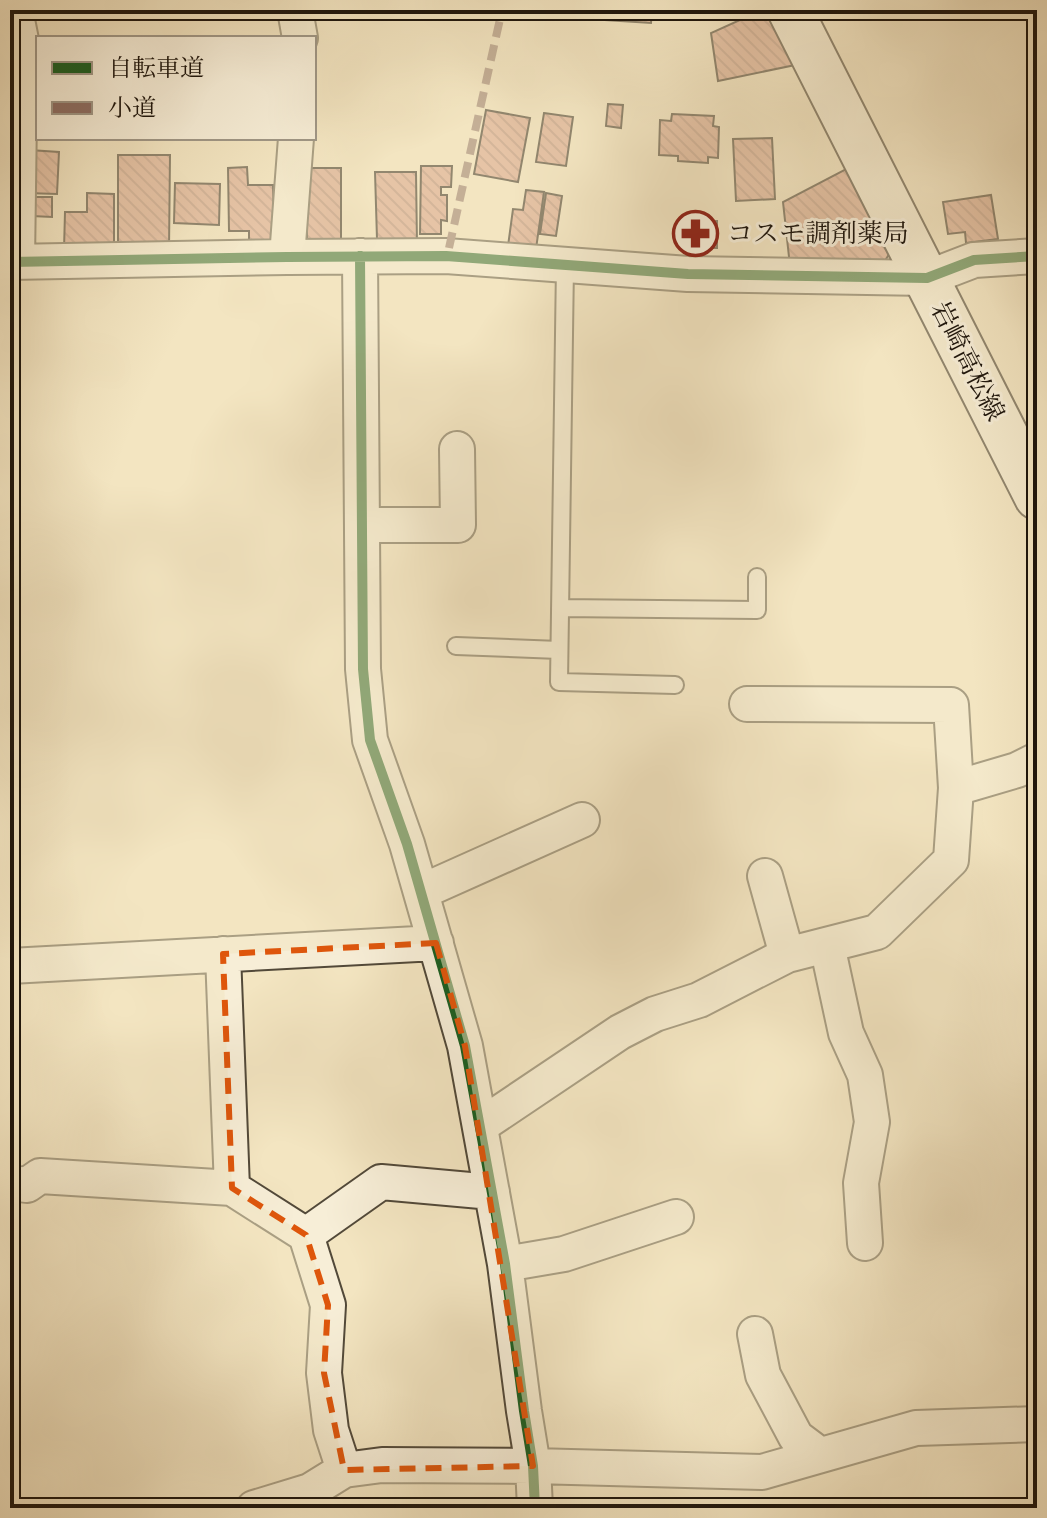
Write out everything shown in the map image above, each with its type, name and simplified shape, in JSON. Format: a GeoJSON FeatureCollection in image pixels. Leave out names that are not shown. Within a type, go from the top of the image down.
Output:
{"type":"FeatureCollection","features":[{"type":"Feature","properties":{"kind":"main road","name":"岩崎高松線"},"geometry":{"type":"LineString","coordinates":[[790,10],[1037,497]]}},
{"type":"Feature","properties":{"kind":"street"},"geometry":{"type":"LineString","coordinates":[[15,10],[26,65],[31,74],[19,115],[14,262],[446,256],[688,274],[927,278],[974,260],[1037,256]]}},
{"type":"Feature","properties":{"kind":"street"},"geometry":{"type":"LineString","coordinates":[[295,10],[300,36]]}},
{"type":"Feature","properties":{"kind":"street"},"geometry":{"type":"LineString","coordinates":[[287,257],[296,140]]}},
{"type":"Feature","properties":{"kind":"street"},"geometry":{"type":"LineString","coordinates":[[360,256],[363,669],[370,740],[407,844],[465,1046],[505,1264],[533,1466],[535,1508]]}},
{"type":"Feature","properties":{"kind":"street"},"geometry":{"type":"LineString","coordinates":[[363,525],[458,525],[457,449]]}},
{"type":"Feature","properties":{"kind":"street"},"geometry":{"type":"LineString","coordinates":[[480,1126],[620,1032],[655,1014],[699,1000],[787,955],[877,932],[951,860],[956,788],[951,705],[747,704]]}},
{"type":"Feature","properties":{"kind":"street"},"geometry":{"type":"LineString","coordinates":[[956,788],[1017,770],[1037,760]]}},
{"type":"Feature","properties":{"kind":"street"},"geometry":{"type":"LineString","coordinates":[[421,892],[582,820]]}},
{"type":"Feature","properties":{"kind":"street"},"geometry":{"type":"LineString","coordinates":[[765,876],[787,955]]}},
{"type":"Feature","properties":{"kind":"street"},"geometry":{"type":"LineString","coordinates":[[10,966],[436,943]]}},
{"type":"Feature","properties":{"kind":"street"},"geometry":{"type":"LineString","coordinates":[[827,945],[846,1033],[865,1075],[872,1122],[861,1183],[865,1243]]}},
{"type":"Feature","properties":{"kind":"street"},"geometry":{"type":"LineString","coordinates":[[223,954],[232,1188]]}},
{"type":"Feature","properties":{"kind":"street"},"geometry":{"type":"LineString","coordinates":[[10,1183],[27,1185],[40,1176],[232,1188],[306,1235],[328,1305],[324,1373],[331,1430],[344,1470]]}},
{"type":"Feature","properties":{"kind":"street"},"geometry":{"type":"LineString","coordinates":[[306,1235],[381,1182],[492,1192]]}},
{"type":"Feature","properties":{"kind":"street"},"geometry":{"type":"LineString","coordinates":[[505,1264],[564,1254],[676,1217]]}},
{"type":"Feature","properties":{"kind":"street"},"geometry":{"type":"LineString","coordinates":[[755,1334],[763,1375],[796,1437],[820,1455]]}},
{"type":"Feature","properties":{"kind":"street"},"geometry":{"type":"LineString","coordinates":[[254,1508],[310,1491],[344,1470],[382,1465],[762,1472],[916,1428],[1037,1424]]}},
{"type":"Feature","properties":{"kind":"lane"},"geometry":{"type":"LineString","coordinates":[[565,265],[559,682],[675,685]]}},
{"type":"Feature","properties":{"kind":"lane"},"geometry":{"type":"LineString","coordinates":[[560,608],[757,610],[757,577]]}},
{"type":"Feature","properties":{"kind":"lane"},"geometry":{"type":"LineString","coordinates":[[456,646],[559,650]]}},
{"type":"Feature","properties":{"kind":"highlighted area"},"geometry":{"type":"Polygon","coordinates":[[[436,943],[465,1046],[533,1466],[344,1470],[324,1373],[328,1305],[306,1235],[232,1188],[223,954],[436,943]]]}},
{"type":"Feature","properties":{"kind":"building"},"geometry":{"type":"Polygon","coordinates":[[[526,10],[652,10],[651,23],[526,15],[526,10]]]}},
{"type":"Feature","properties":{"kind":"building"},"geometry":{"type":"Polygon","coordinates":[[[762,10],[771,10],[800,64],[718,81],[711,33],[762,10]]]}},
{"type":"Feature","properties":{"kind":"building"},"geometry":{"type":"Polygon","coordinates":[[[608,104],[623,105],[621,128],[606,126],[608,104]]]}},
{"type":"Feature","properties":{"kind":"building"},"geometry":{"type":"Polygon","coordinates":[[[486,110],[530,118],[518,182],[474,174],[486,110]]]}},
{"type":"Feature","properties":{"kind":"building"},"geometry":{"type":"Polygon","coordinates":[[[544,113],[573,117],[566,166],[536,162],[544,113]]]}},
{"type":"Feature","properties":{"kind":"building"},"geometry":{"type":"Polygon","coordinates":[[[672,114],[714,116],[713,126],[719,127],[718,158],[708,157],[708,163],[678,161],[678,156],[659,155],[660,120],[671,121],[672,114]]]}},
{"type":"Feature","properties":{"kind":"building"},"geometry":{"type":"Polygon","coordinates":[[[772,138],[775,199],[736,201],[733,139],[772,138]]]}},
{"type":"Feature","properties":{"kind":"building"},"geometry":{"type":"Polygon","coordinates":[[[29,150],[59,152],[57,194],[26,193],[29,150]]]}},
{"type":"Feature","properties":{"kind":"building"},"geometry":{"type":"Polygon","coordinates":[[[118,155],[170,155],[169,250],[118,250],[118,155]]]}},
{"type":"Feature","properties":{"kind":"building"},"geometry":{"type":"Polygon","coordinates":[[[421,166],[452,166],[451,187],[441,187],[441,195],[447,195],[447,221],[441,220],[441,234],[420,234],[421,166]]]}},
{"type":"Feature","properties":{"kind":"building"},"geometry":{"type":"Polygon","coordinates":[[[247,167],[248,185],[273,185],[275,245],[249,246],[249,231],[229,231],[228,168],[247,167]]]}},
{"type":"Feature","properties":{"kind":"building"},"geometry":{"type":"Polygon","coordinates":[[[850,167],[892,250],[882,265],[790,266],[783,202],[850,167]]]}},
{"type":"Feature","properties":{"kind":"building"},"geometry":{"type":"Polygon","coordinates":[[[307,168],[341,168],[341,248],[307,248],[307,168]]]}},
{"type":"Feature","properties":{"kind":"building"},"geometry":{"type":"Polygon","coordinates":[[[375,172],[416,172],[417,244],[395,244],[395,239],[377,239],[375,172]]]}},
{"type":"Feature","properties":{"kind":"building"},"geometry":{"type":"Polygon","coordinates":[[[175,183],[220,184],[219,225],[174,223],[175,183]]]}},
{"type":"Feature","properties":{"kind":"building"},"geometry":{"type":"Polygon","coordinates":[[[526,190],[544,192],[536,249],[508,246],[513,209],[523,210],[526,190]]]}},
{"type":"Feature","properties":{"kind":"building"},"geometry":{"type":"Polygon","coordinates":[[[87,193],[114,194],[114,250],[64,250],[65,212],[87,212],[87,193]]]}},
{"type":"Feature","properties":{"kind":"building"},"geometry":{"type":"Polygon","coordinates":[[[546,193],[562,196],[556,236],[540,234],[546,193]]]}},
{"type":"Feature","properties":{"kind":"building"},"geometry":{"type":"Polygon","coordinates":[[[991,195],[998,239],[966,243],[965,232],[948,234],[943,202],[991,195]]]}},
{"type":"Feature","properties":{"kind":"building"},"geometry":{"type":"Polygon","coordinates":[[[32,197],[52,197],[52,217],[32,216],[32,197]]]}},
{"type":"Feature","properties":{"kind":"building"},"geometry":{"type":"Polygon","coordinates":[[[717,221],[717,248],[685,248],[684,222],[717,221]]]}},
{"type":"Feature","properties":{"kind":"marked path"},"geometry":{"type":"LineString","coordinates":[[449,248],[502,10]]}},
{"type":"Feature","properties":{"kind":"cycle path"},"geometry":{"type":"LineString","coordinates":[[360,256],[363,669],[370,740],[407,844],[465,1046],[505,1264],[533,1466],[535,1508]]}},
{"type":"Feature","properties":{"kind":"cycle path"},"geometry":{"type":"LineString","coordinates":[[10,262],[446,256],[688,274],[927,278],[974,260],[1037,256]]}},
{"type":"Feature","properties":{"kind":"place","name":"コスモ調剤薬局"},"geometry":{"type":"Point","coordinates":[696,233]}}]}
